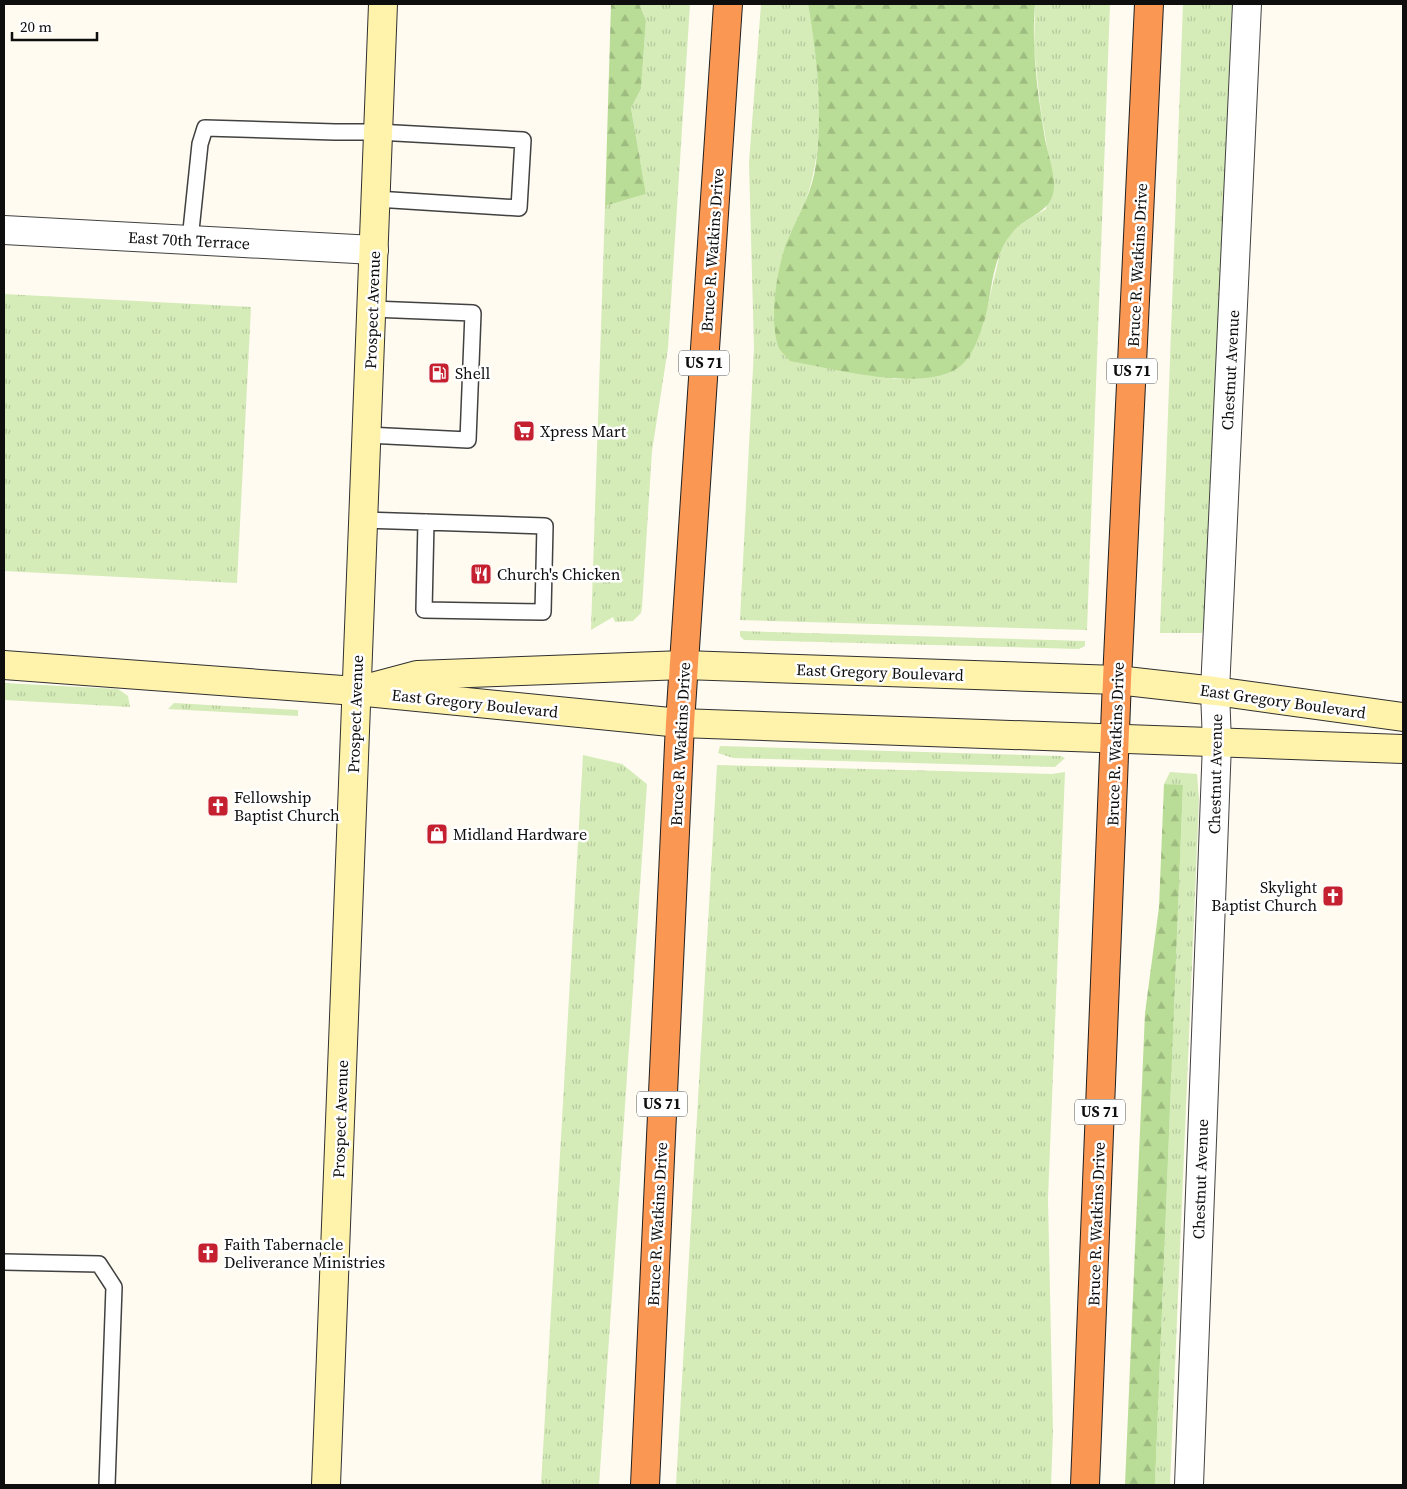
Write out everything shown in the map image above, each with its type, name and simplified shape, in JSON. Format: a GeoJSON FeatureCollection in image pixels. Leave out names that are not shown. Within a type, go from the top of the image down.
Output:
{"type":"FeatureCollection","features":[{"type":"Feature","properties":{"kind":"highway","name":"Bruce R. Watkins Drive"},"geometry":{"type":"LineString","coordinates":[[645,1485],[680,723],[728,4]]}},
{"type":"Feature","properties":{"kind":"highway","name":"Bruce R. Watkins Drive"},"geometry":{"type":"LineString","coordinates":[[1084,1485],[1117,680],[1149,4]]}},
{"type":"Feature","properties":{"kind":"main road","name":"Prospect Avenue"},"geometry":{"type":"LineString","coordinates":[[326,1485],[383,4]]}},
{"type":"Feature","properties":{"kind":"main road","name":"East Gregory Boulevard"},"geometry":{"type":"LineString","coordinates":[[4,665],[356,691],[680,723],[1403,749]]}},
{"type":"Feature","properties":{"kind":"main road","name":"East Gregory Boulevard"},"geometry":{"type":"LineString","coordinates":[[356,691],[417,675],[684,665],[1117,680],[1215,691],[1403,718]]}},
{"type":"Feature","properties":{"kind":"street","name":"Chestnut Avenue"},"geometry":{"type":"LineString","coordinates":[[1189,1485],[1217,743],[1215,691],[1247,4]]}},
{"type":"Feature","properties":{"kind":"street","name":"East 70th Terrace"},"geometry":{"type":"LineString","coordinates":[[4,230],[374,250]]}},
{"type":"Feature","properties":{"kind":"lane"},"geometry":{"type":"LineString","coordinates":[[190,240],[200,144],[205,128],[377,132],[523,140],[519,208],[376,199]]}},
{"type":"Feature","properties":{"kind":"lane"},"geometry":{"type":"LineString","coordinates":[[367,435],[468,440],[473,313],[372,309]]}},
{"type":"Feature","properties":{"kind":"lane"},"geometry":{"type":"LineString","coordinates":[[363,520],[426,522],[545,526],[543,612],[424,610],[426,522]]}},
{"type":"Feature","properties":{"kind":"lane"},"geometry":{"type":"LineString","coordinates":[[4,1262],[100,1264],[114,1287],[107,1485]]}},
{"type":"Feature","properties":{"kind":"green space"},"geometry":{"type":"Polygon","coordinates":[[[611,4],[639,4],[646,20],[641,89],[631,108],[646,194],[605,206],[611,4]]]}},
{"type":"Feature","properties":{"kind":"green space"},"geometry":{"type":"Polygon","coordinates":[[[639,4],[690,4],[668,348],[652,451],[641,613],[633,621],[615,622],[613,617],[591,630],[605,206],[646,194],[631,108],[641,89],[646,20],[639,4]]]}},
{"type":"Feature","properties":{"kind":"green space"},"geometry":{"type":"Polygon","coordinates":[[[761,4],[808,4],[818,85],[818,139],[815,166],[799,218],[893,379],[908,378],[968,357],[983,326],[1000,253],[1008,237],[1019,225],[1046,209],[1051,169],[1041,112],[1034,49],[1035,4],[1110,4],[1087,630],[740,620],[754,349],[749,163],[761,4]]]}},
{"type":"Feature","properties":{"kind":"green space"},"geometry":{"type":"Polygon","coordinates":[[[808,4],[1035,4],[1036,72],[1045,139],[1052,167],[1054,191],[1048,204],[1039,213],[1021,224],[1009,237],[1003,248],[997,260],[985,319],[978,339],[969,356],[961,366],[940,376],[898,378],[851,373],[790,361],[778,346],[775,334],[774,306],[778,276],[789,237],[806,201],[812,183],[818,143],[818,83],[808,4]]]}},
{"type":"Feature","properties":{"kind":"green space"},"geometry":{"type":"Polygon","coordinates":[[[1183,4],[1232,4],[1207,604],[1202,633],[1160,633],[1183,4]]]}},
{"type":"Feature","properties":{"kind":"green space"},"geometry":{"type":"Polygon","coordinates":[[[4,294],[251,307],[237,583],[4,571],[4,294]]]}},
{"type":"Feature","properties":{"kind":"green space"},"geometry":{"type":"Polygon","coordinates":[[[740,631],[1085,641],[1085,646],[1079,649],[744,640],[740,636],[740,631]]]}},
{"type":"Feature","properties":{"kind":"green space"},"geometry":{"type":"Polygon","coordinates":[[[4,683],[118,689],[128,696],[130,707],[4,700],[4,683]]]}},
{"type":"Feature","properties":{"kind":"green space"},"geometry":{"type":"Polygon","coordinates":[[[174,703],[298,710],[298,716],[168,709],[174,703]]]}},
{"type":"Feature","properties":{"kind":"green space"},"geometry":{"type":"Polygon","coordinates":[[[720,746],[1061,756],[1065,758],[1055,767],[733,758],[718,753],[720,746]]]}},
{"type":"Feature","properties":{"kind":"green space"},"geometry":{"type":"Polygon","coordinates":[[[583,755],[622,764],[647,784],[599,1485],[541,1485],[583,755]]]}},
{"type":"Feature","properties":{"kind":"green space"},"geometry":{"type":"Polygon","coordinates":[[[717,765],[1052,774],[1065,772],[1048,1199],[1053,1432],[1051,1485],[676,1485],[717,765]]]}},
{"type":"Feature","properties":{"kind":"green space"},"geometry":{"type":"Polygon","coordinates":[[[1170,772],[1197,774],[1199,799],[1170,1485],[1155,1485],[1183,786],[1164,784],[1170,772]]]}},
{"type":"Feature","properties":{"kind":"green space"},"geometry":{"type":"Polygon","coordinates":[[[1164,784],[1183,785],[1155,1485],[1125,1485],[1145,1013],[1159,907],[1164,784]]]}},
{"type":"Feature","properties":{"kind":"place","name":"Shell"},"geometry":{"type":"Point","coordinates":[439,373]}},
{"type":"Feature","properties":{"kind":"place","name":"Xpress Mart"},"geometry":{"type":"Point","coordinates":[524,431]}},
{"type":"Feature","properties":{"kind":"place","name":"Church's Chicken"},"geometry":{"type":"Point","coordinates":[481,574]}},
{"type":"Feature","properties":{"kind":"place","name":"Fellowship Baptist Church"},"geometry":{"type":"Point","coordinates":[218,806]}},
{"type":"Feature","properties":{"kind":"place","name":"Midland Hardware"},"geometry":{"type":"Point","coordinates":[437,834]}},
{"type":"Feature","properties":{"kind":"place","name":"Skylight Baptist Church"},"geometry":{"type":"Point","coordinates":[1333,896]}},
{"type":"Feature","properties":{"kind":"place","name":"Faith Tabernacle Deliverance Ministries"},"geometry":{"type":"Point","coordinates":[208,1253]}}]}
